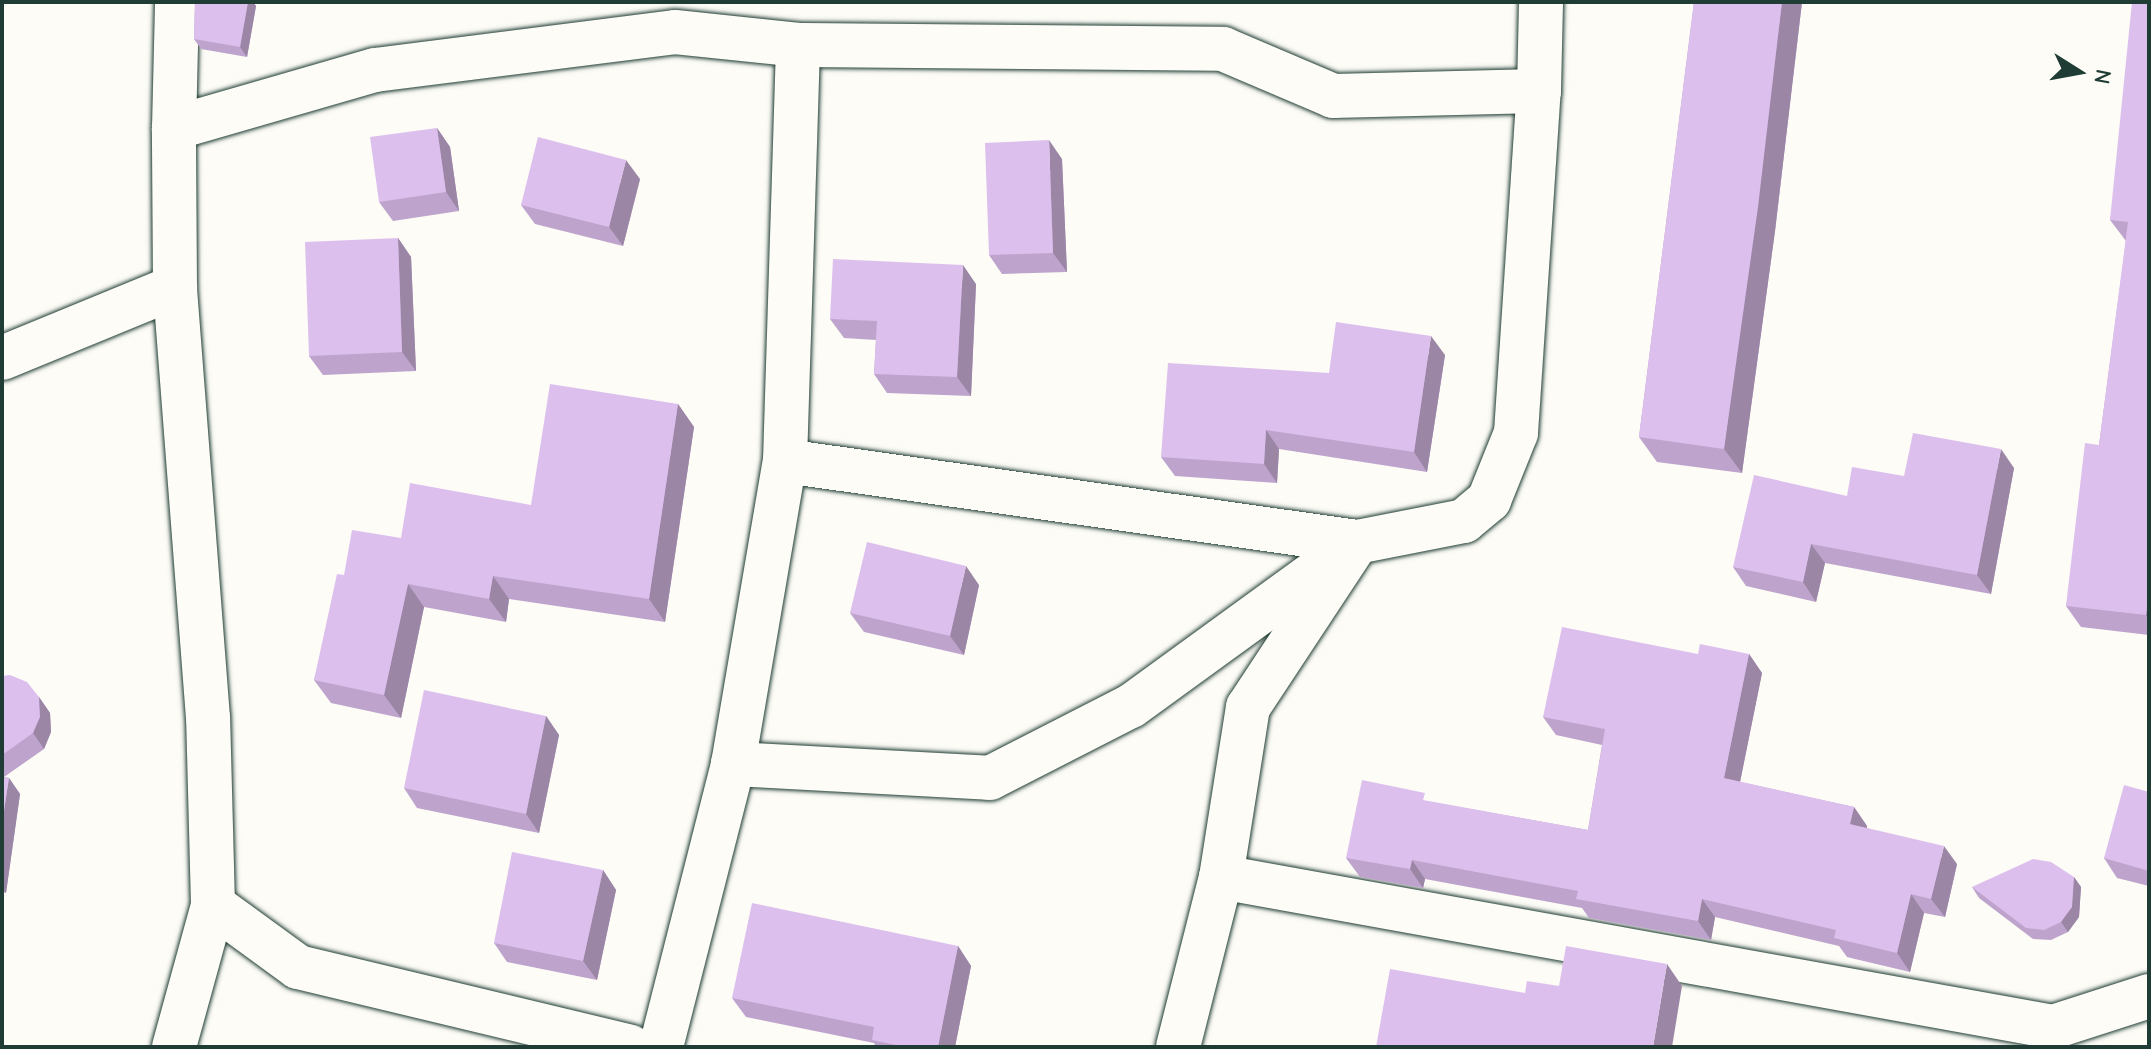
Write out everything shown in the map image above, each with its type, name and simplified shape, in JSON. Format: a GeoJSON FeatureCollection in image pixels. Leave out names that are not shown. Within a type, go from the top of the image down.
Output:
{"type":"FeatureCollection","features":[{"type":"Feature","properties":{"kind":"street"},"geometry":{"type":"LineString","coordinates":[[174,1047],[213,905],[208,718],[175,287],[177,2]]}},
{"type":"Feature","properties":{"kind":"street"},"geometry":{"type":"LineString","coordinates":[[785,461],[1357,542],[1464,521],[1489,500],[1516,433],[1539,91],[1541,2]]}},
{"type":"Feature","properties":{"kind":"street"},"geometry":{"type":"LineString","coordinates":[[174,128],[375,70],[675,32],[798,45],[1223,49],[1333,96],[1539,91]]}},
{"type":"Feature","properties":{"kind":"street"},"geometry":{"type":"LineString","coordinates":[[661,1047],[733,764],[785,461],[798,45]]}},
{"type":"Feature","properties":{"kind":"street"},"geometry":{"type":"LineString","coordinates":[[2,358],[175,287]]}},
{"type":"Feature","properties":{"kind":"street"},"geometry":{"type":"LineString","coordinates":[[733,764],[990,778],[1131,706],[1357,542]]}},
{"type":"Feature","properties":{"kind":"street"},"geometry":{"type":"LineString","coordinates":[[1178,1047],[1221,877],[1248,707],[1357,542]]}},
{"type":"Feature","properties":{"kind":"street"},"geometry":{"type":"LineString","coordinates":[[1221,877],[2061,1037],[2149,996]]}},
{"type":"Feature","properties":{"kind":"street"},"geometry":{"type":"LineString","coordinates":[[213,905],[298,967],[630,1047]]}},
{"type":"Feature","properties":{"kind":"building"},"geometry":{"type":"Polygon","coordinates":[[[195,2],[248,2],[240,47],[194,39],[195,2]]]}},
{"type":"Feature","properties":{"kind":"building"},"geometry":{"type":"Polygon","coordinates":[[[1694,2],[1782,2],[1758,207],[1724,449],[1639,437],[1694,2]]]}},
{"type":"Feature","properties":{"kind":"building"},"geometry":{"type":"Polygon","coordinates":[[[2132,2],[2149,2],[2149,593],[2146,615],[2066,606],[2085,443],[2099,445],[2128,222],[2110,220],[2132,2]]]}},
{"type":"Feature","properties":{"kind":"building"},"geometry":{"type":"Polygon","coordinates":[[[437,128],[446,192],[379,202],[370,137],[437,128]]]}},
{"type":"Feature","properties":{"kind":"building"},"geometry":{"type":"Polygon","coordinates":[[[538,137],[626,160],[609,227],[521,205],[538,137]]]}},
{"type":"Feature","properties":{"kind":"building"},"geometry":{"type":"Polygon","coordinates":[[[1049,140],[1053,253],[989,255],[985,143],[1049,140]]]}},
{"type":"Feature","properties":{"kind":"building"},"geometry":{"type":"Polygon","coordinates":[[[398,238],[402,352],[309,356],[305,242],[398,238]]]}},
{"type":"Feature","properties":{"kind":"building"},"geometry":{"type":"Polygon","coordinates":[[[833,259],[963,265],[957,377],[874,374],[877,321],[830,319],[833,259]]]}},
{"type":"Feature","properties":{"kind":"building"},"geometry":{"type":"Polygon","coordinates":[[[1336,322],[1431,336],[1414,452],[1266,430],[1264,464],[1161,457],[1168,363],[1329,373],[1336,322]]]}},
{"type":"Feature","properties":{"kind":"building"},"geometry":{"type":"Polygon","coordinates":[[[550,384],[678,404],[649,599],[493,576],[489,599],[408,584],[384,695],[314,680],[337,574],[344,575],[352,530],[401,538],[410,483],[531,505],[550,384]]]}},
{"type":"Feature","properties":{"kind":"building"},"geometry":{"type":"Polygon","coordinates":[[[1913,433],[2001,449],[1977,575],[1811,544],[1803,582],[1733,567],[1754,475],[1847,496],[1852,467],[1904,476],[1913,433]]]}},
{"type":"Feature","properties":{"kind":"building"},"geometry":{"type":"Polygon","coordinates":[[[867,542],[966,566],[950,636],[850,613],[867,542]]]}},
{"type":"Feature","properties":{"kind":"building"},"geometry":{"type":"Polygon","coordinates":[[[1562,627],[1698,654],[1700,644],[1749,654],[1724,778],[1854,807],[1850,824],[1944,846],[1931,899],[1911,894],[1897,953],[1834,938],[1836,930],[1702,899],[1698,921],[1576,899],[1578,891],[1412,860],[1410,869],[1346,858],[1362,780],[1425,793],[1423,800],[1588,830],[1605,729],[1543,717],[1562,627]]]}},
{"type":"Feature","properties":{"kind":"building"},"geometry":{"type":"Polygon","coordinates":[[[10,675],[27,682],[39,697],[40,717],[33,733],[2,755],[2,676],[10,675]]]}},
{"type":"Feature","properties":{"kind":"building"},"geometry":{"type":"Polygon","coordinates":[[[424,690],[546,716],[526,814],[404,788],[424,690]]]}},
{"type":"Feature","properties":{"kind":"building"},"geometry":{"type":"Polygon","coordinates":[[[2,777],[9,778],[2,824],[2,777]]]}},
{"type":"Feature","properties":{"kind":"building"},"geometry":{"type":"Polygon","coordinates":[[[2124,785],[2149,792],[2149,871],[2104,858],[2124,785]]]}},
{"type":"Feature","properties":{"kind":"building"},"geometry":{"type":"Polygon","coordinates":[[[512,852],[603,870],[583,961],[494,943],[512,852]]]}},
{"type":"Feature","properties":{"kind":"building"},"geometry":{"type":"Polygon","coordinates":[[[2033,859],[2051,862],[2074,877],[2072,907],[2061,922],[2044,930],[2026,928],[1972,887],[2033,859]]]}},
{"type":"Feature","properties":{"kind":"building"},"geometry":{"type":"Polygon","coordinates":[[[752,903],[958,946],[938,1047],[905,1047],[872,1040],[874,1027],[732,998],[752,903]]]}},
{"type":"Feature","properties":{"kind":"building"},"geometry":{"type":"Polygon","coordinates":[[[1566,946],[1667,964],[1653,1047],[1376,1047],[1390,969],[1525,993],[1527,981],[1559,986],[1566,946]]]}}]}
